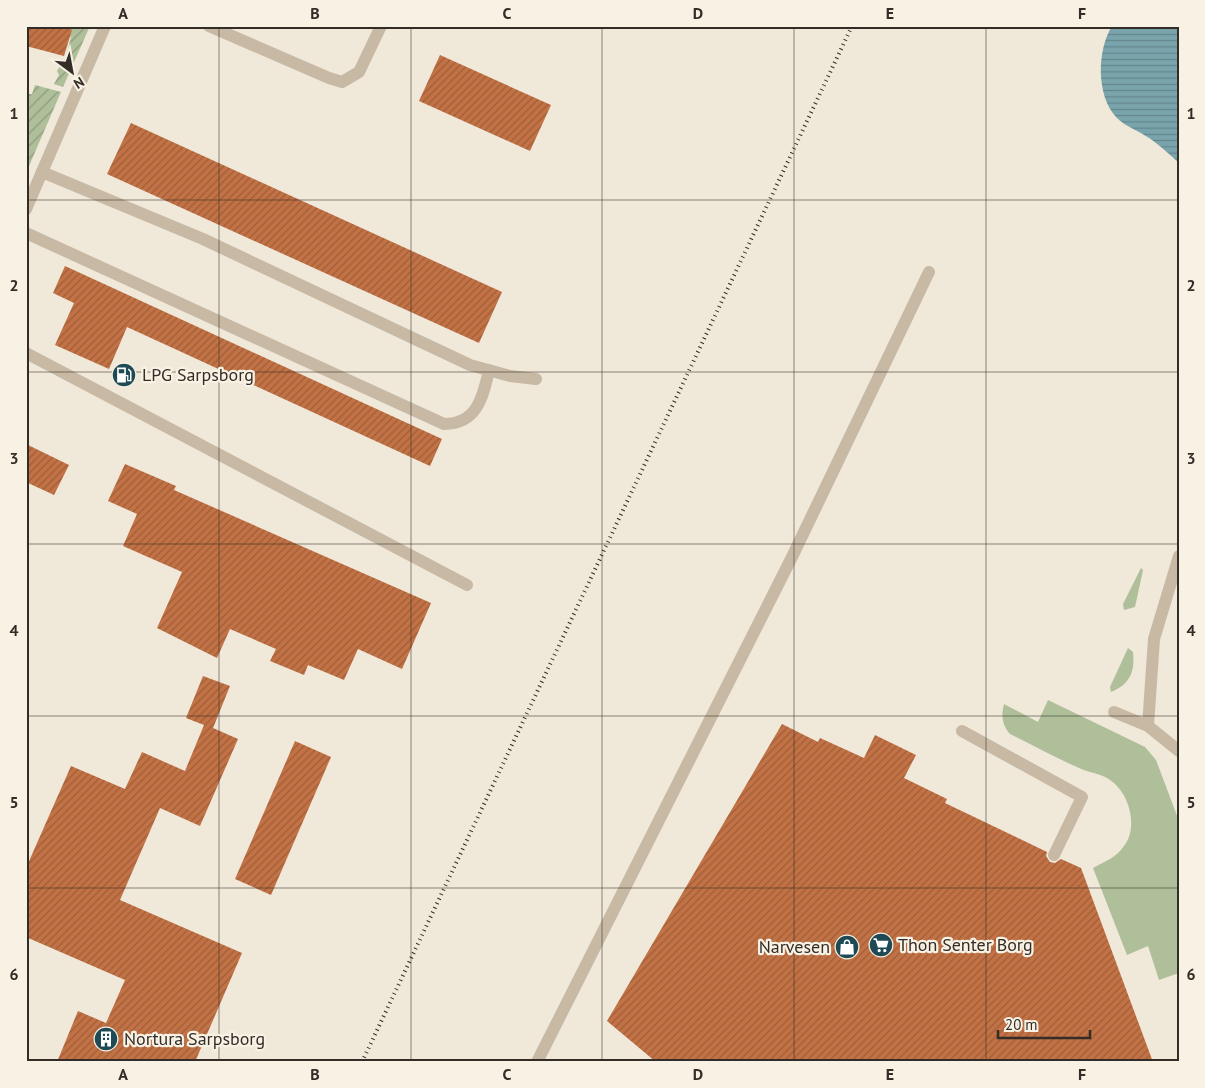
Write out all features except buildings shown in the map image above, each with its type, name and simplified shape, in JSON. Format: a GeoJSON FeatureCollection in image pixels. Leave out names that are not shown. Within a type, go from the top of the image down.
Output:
{"type":"FeatureCollection","features":[{"type":"Feature","properties":{"kind":"street"},"geometry":{"type":"LineString","coordinates":[[26,210],[105,26]]}},
{"type":"Feature","properties":{"kind":"street"},"geometry":{"type":"LineString","coordinates":[[209,26],[342,82],[359,72],[381,26]]}},
{"type":"Feature","properties":{"kind":"street"},"geometry":{"type":"LineString","coordinates":[[42,172],[203,239],[470,365],[510,376],[536,379]]}},
{"type":"Feature","properties":{"kind":"street"},"geometry":{"type":"LineString","coordinates":[[26,233],[444,424],[456,424],[470,416],[482,399],[489,370]]}},
{"type":"Feature","properties":{"kind":"street"},"geometry":{"type":"LineString","coordinates":[[537,1062],[792,557],[929,272]]}},
{"type":"Feature","properties":{"kind":"street"},"geometry":{"type":"LineString","coordinates":[[26,353],[467,586]]}},
{"type":"Feature","properties":{"kind":"street"},"geometry":{"type":"LineString","coordinates":[[1148,726],[1154,640],[1179,556]]}},
{"type":"Feature","properties":{"kind":"street"},"geometry":{"type":"LineString","coordinates":[[1114,712],[1148,726],[1179,752]]}},
{"type":"Feature","properties":{"kind":"street"},"geometry":{"type":"LineString","coordinates":[[962,731],[1082,797],[1054,855]]}},
{"type":"Feature","properties":{"kind":"green space"},"geometry":{"type":"Polygon","coordinates":[[[57,26],[90,26],[63,87],[54,84],[59,75],[57,71],[66,57],[71,37],[57,26]]]}},
{"type":"Feature","properties":{"kind":"green space"},"geometry":{"type":"Polygon","coordinates":[[[35,85],[61,92],[26,173],[26,94],[32,94],[35,85]]]}},
{"type":"Feature","properties":{"kind":"green space"},"geometry":{"type":"Polygon","coordinates":[[[1141,568],[1143,570],[1135,607],[1124,610],[1123,604],[1141,568]]]}},
{"type":"Feature","properties":{"kind":"green space"},"geometry":{"type":"Polygon","coordinates":[[[1128,648],[1133,652],[1132,671],[1123,685],[1111,692],[1110,687],[1128,648]]]}},
{"type":"Feature","properties":{"kind":"green space"},"geometry":{"type":"Polygon","coordinates":[[[1048,700],[1145,747],[1156,760],[1179,821],[1179,973],[1159,980],[1148,946],[1127,955],[1093,868],[1118,853],[1124,846],[1131,831],[1128,804],[1120,789],[1106,777],[1070,764],[1010,734],[1005,727],[1002,716],[1004,704],[1038,722],[1048,700]]]}},
{"type":"Feature","properties":{"kind":"water"},"geometry":{"type":"Polygon","coordinates":[[[1112,26],[1179,26],[1179,163],[1152,140],[1120,121],[1109,108],[1102,85],[1101,60],[1103,47],[1112,26]]]}},
{"type":"Feature","properties":{"kind":"railway"},"geometry":{"type":"LineString","coordinates":[[362,1062],[852,26]]}},
{"type":"Feature","properties":{"kind":"place","name":"LPG Sarpsborg"},"geometry":{"type":"Point","coordinates":[124,375]}},
{"type":"Feature","properties":{"kind":"place","name":"Thon Senter Borg"},"geometry":{"type":"Point","coordinates":[881,945]}},
{"type":"Feature","properties":{"kind":"place","name":"Narvesen"},"geometry":{"type":"Point","coordinates":[847,947]}},
{"type":"Feature","properties":{"kind":"place","name":"Nortura Sarpsborg"},"geometry":{"type":"Point","coordinates":[106,1039]}}]}
